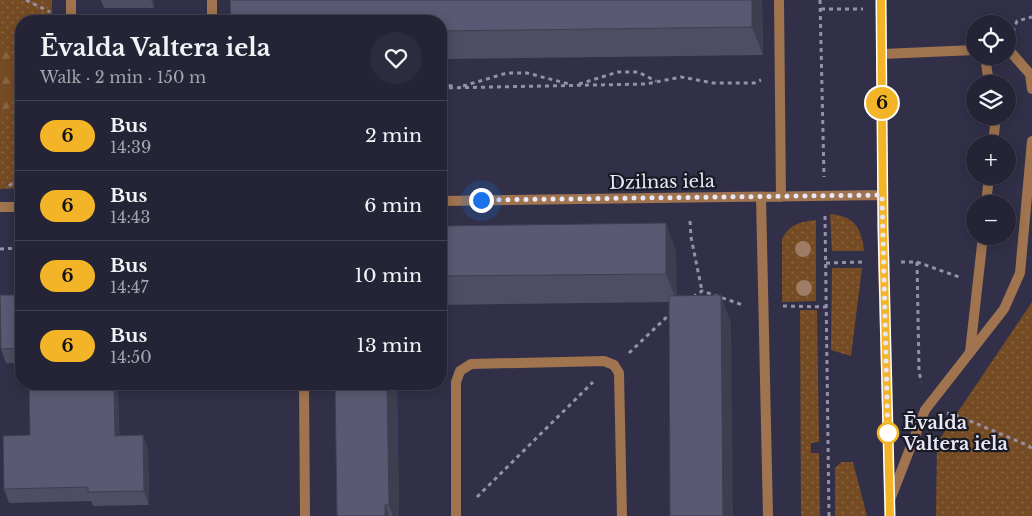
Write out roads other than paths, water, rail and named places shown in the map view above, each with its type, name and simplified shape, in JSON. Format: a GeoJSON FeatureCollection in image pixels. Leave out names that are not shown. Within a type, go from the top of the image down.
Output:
{"type":"FeatureCollection","features":[{"type":"Feature","properties":{"kind":"street"},"geometry":{"type":"LineString","coordinates":[[71,0],[72,15]]}},
{"type":"Feature","properties":{"kind":"street"},"geometry":{"type":"LineString","coordinates":[[212,0],[212,15]]}},
{"type":"Feature","properties":{"kind":"street"},"geometry":{"type":"LineString","coordinates":[[779,0],[781,197]]}},
{"type":"Feature","properties":{"kind":"street"},"geometry":{"type":"LineString","coordinates":[[881,0],[882,195],[890,516]]}},
{"type":"Feature","properties":{"kind":"street"},"geometry":{"type":"LineString","coordinates":[[882,54],[966,50]]}},
{"type":"Feature","properties":{"kind":"street"},"geometry":{"type":"LineString","coordinates":[[1016,58],[1030,74],[1032,89]]}},
{"type":"Feature","properties":{"kind":"street"},"geometry":{"type":"LineString","coordinates":[[890,500],[925,410],[1004,310],[1020,273],[1032,141]]}},
{"type":"Feature","properties":{"kind":"street","name":"Dzilnas iela"},"geometry":{"type":"LineString","coordinates":[[447,200],[882,195]]}},
{"type":"Feature","properties":{"kind":"street"},"geometry":{"type":"LineString","coordinates":[[761,197],[768,516]]}},
{"type":"Feature","properties":{"kind":"street"},"geometry":{"type":"LineString","coordinates":[[0,207],[15,207]]}},
{"type":"Feature","properties":{"kind":"street"},"geometry":{"type":"LineString","coordinates":[[970,352],[982,245]]}},
{"type":"Feature","properties":{"kind":"street"},"geometry":{"type":"LineString","coordinates":[[456,516],[456,382],[460,371],[471,364],[604,361],[614,365],[619,373],[622,516]]}},
{"type":"Feature","properties":{"kind":"street"},"geometry":{"type":"LineString","coordinates":[[304,390],[305,516]]}},
{"type":"Feature","properties":{"kind":"place","name":"Ēvalda Valtera iela"},"geometry":{"type":"Point","coordinates":[888,433]}}]}
